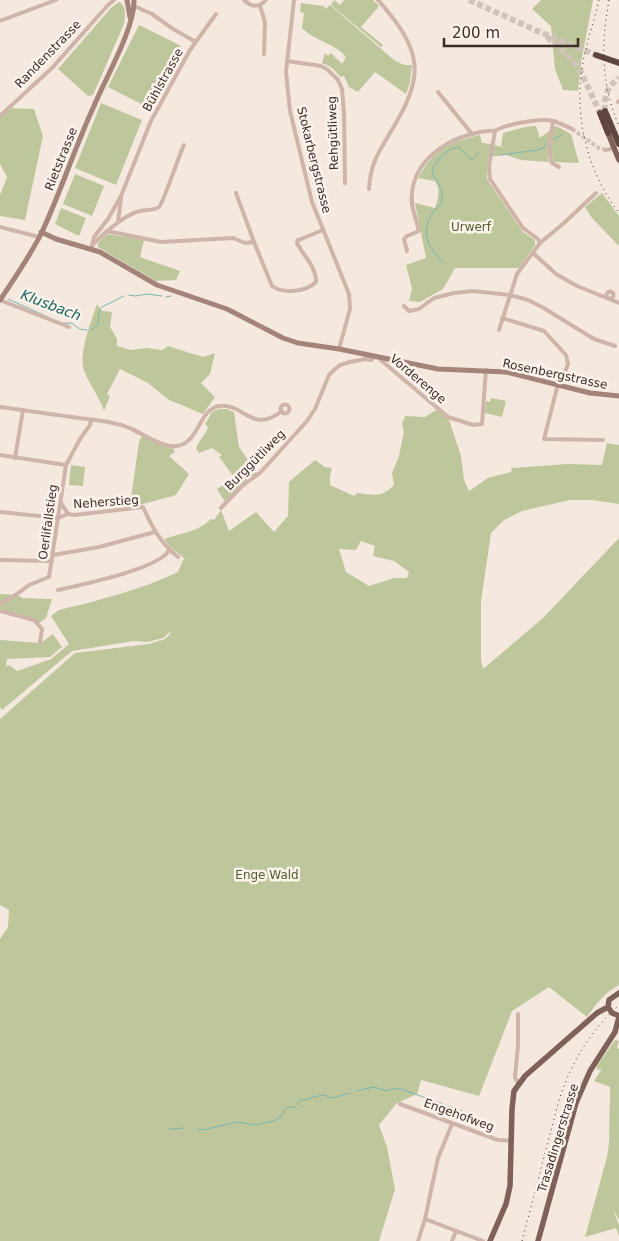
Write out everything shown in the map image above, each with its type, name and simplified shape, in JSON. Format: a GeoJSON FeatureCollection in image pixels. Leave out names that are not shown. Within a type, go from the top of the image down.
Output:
{"type":"FeatureCollection","features":[{"type":"Feature","properties":{"kind":"highway"},"geometry":{"type":"LineString","coordinates":[[596,55],[619,63]]}},
{"type":"Feature","properties":{"kind":"highway"},"geometry":{"type":"LineString","coordinates":[[608,133],[602,112],[617,148]]}},
{"type":"Feature","properties":{"kind":"main road"},"geometry":{"type":"LineString","coordinates":[[608,133],[617,148],[619,160]]}},
{"type":"Feature","properties":{"kind":"main road"},"geometry":{"type":"LineString","coordinates":[[490,1241],[509,1194],[512,1102],[518,1084],[608,1005],[612,997],[618,993]]}},
{"type":"Feature","properties":{"kind":"main road"},"geometry":{"type":"LineString","coordinates":[[608,1005],[612,1013],[618,1016]]}},
{"type":"Feature","properties":{"kind":"main road","name":"Trasadingerstrasse"},"geometry":{"type":"LineString","coordinates":[[538,1241],[576,1103],[590,1071],[615,1032],[618,1016]]}},
{"type":"Feature","properties":{"kind":"street"},"geometry":{"type":"LineString","coordinates":[[0,21],[56,0]]}},
{"type":"Feature","properties":{"kind":"street","name":"Randenstrasse"},"geometry":{"type":"LineString","coordinates":[[0,116],[52,68],[109,2],[114,0]]}},
{"type":"Feature","properties":{"kind":"street","name":"Rietstrasse"},"geometry":{"type":"LineString","coordinates":[[127,0],[130,20]]}},
{"type":"Feature","properties":{"kind":"street"},"geometry":{"type":"LineString","coordinates":[[244,0],[253,6],[260,6],[266,0]]}},
{"type":"Feature","properties":{"kind":"street","name":"Stokarbergstrasse"},"geometry":{"type":"LineString","coordinates":[[294,0],[287,61],[289,104],[312,202],[349,297],[350,309],[339,349]]}},
{"type":"Feature","properties":{"kind":"street"},"geometry":{"type":"LineString","coordinates":[[369,190],[370,174],[375,158],[402,113],[411,93],[415,70],[414,56],[408,39],[378,0]]}},
{"type":"Feature","properties":{"kind":"street","name":"Rietstrasse"},"geometry":{"type":"LineString","coordinates":[[69,327],[0,300],[28,258],[40,235],[83,130],[127,32],[134,3]]}},
{"type":"Feature","properties":{"kind":"street","name":"Bühlstrasse"},"geometry":{"type":"LineString","coordinates":[[91,247],[94,237],[108,219],[121,196],[147,130],[196,42],[134,3]]}},
{"type":"Feature","properties":{"kind":"street"},"geometry":{"type":"LineString","coordinates":[[260,6],[265,22],[264,54]]}},
{"type":"Feature","properties":{"kind":"street"},"geometry":{"type":"LineString","coordinates":[[196,42],[216,14]]}},
{"type":"Feature","properties":{"kind":"street","name":"Rehgütliweg"},"geometry":{"type":"LineString","coordinates":[[287,61],[321,66],[338,80],[342,89],[344,113],[344,183]]}},
{"type":"Feature","properties":{"kind":"street"},"geometry":{"type":"LineString","coordinates":[[438,92],[472,134]]}},
{"type":"Feature","properties":{"kind":"street"},"geometry":{"type":"LineString","coordinates":[[407,251],[404,239],[418,231],[411,201],[415,180],[427,160],[442,146],[472,134],[488,130],[495,131],[540,120],[553,121],[572,129]]}},
{"type":"Feature","properties":{"kind":"street"},"geometry":{"type":"LineString","coordinates":[[553,121],[549,148],[552,163],[558,167]]}},
{"type":"Feature","properties":{"kind":"street"},"geometry":{"type":"LineString","coordinates":[[495,131],[489,166],[490,178],[523,228],[538,239],[540,243]]}},
{"type":"Feature","properties":{"kind":"street"},"geometry":{"type":"LineString","coordinates":[[91,247],[118,222],[134,213],[158,208],[162,205],[176,161],[184,146]]}},
{"type":"Feature","properties":{"kind":"street"},"geometry":{"type":"LineString","coordinates":[[606,150],[617,148]]}},
{"type":"Feature","properties":{"kind":"street"},"geometry":{"type":"LineString","coordinates":[[236,193],[272,286],[278,290],[289,292],[308,287],[316,282],[317,279],[309,262],[297,243],[301,238],[323,230]]}},
{"type":"Feature","properties":{"kind":"street"},"geometry":{"type":"LineString","coordinates":[[499,330],[517,274],[540,243],[564,224],[596,193]]}},
{"type":"Feature","properties":{"kind":"street","name":"Bühlstrasse"},"geometry":{"type":"LineString","coordinates":[[118,222],[121,196]]}},
{"type":"Feature","properties":{"kind":"street"},"geometry":{"type":"LineString","coordinates":[[0,227],[91,247],[157,285],[227,309],[283,338],[298,343],[442,369],[486,370]]}},
{"type":"Feature","properties":{"kind":"street"},"geometry":{"type":"LineString","coordinates":[[107,231],[161,242],[232,238],[245,243],[254,242]]}},
{"type":"Feature","properties":{"kind":"street"},"geometry":{"type":"LineString","coordinates":[[533,253],[556,274],[580,288],[619,302]]}},
{"type":"Feature","properties":{"kind":"street"},"geometry":{"type":"LineString","coordinates":[[404,306],[409,311],[414,311],[434,298],[454,293],[474,291],[510,295],[528,300],[542,307],[594,340],[615,346]]}},
{"type":"Feature","properties":{"kind":"street"},"geometry":{"type":"LineString","coordinates":[[502,318],[544,331],[566,355],[568,364],[559,385],[544,438],[603,440]]}},
{"type":"Feature","properties":{"kind":"street","name":"Vorderenge"},"geometry":{"type":"LineString","coordinates":[[376,356],[448,417],[473,425],[482,424],[486,370]]}},
{"type":"Feature","properties":{"kind":"street","name":"Burggütliweg"},"geometry":{"type":"LineString","coordinates":[[221,508],[242,486],[260,473],[303,426],[315,409],[333,370],[340,365],[365,359],[371,360],[376,356]]}},
{"type":"Feature","properties":{"kind":"street","name":"Rosenbergstrasse"},"geometry":{"type":"LineString","coordinates":[[486,370],[506,372],[590,394],[619,396]]}},
{"type":"Feature","properties":{"kind":"street"},"geometry":{"type":"LineString","coordinates":[[0,407],[98,420],[128,427],[163,443],[175,446],[185,444],[190,440],[209,412],[218,406],[230,407],[248,417],[262,420],[273,417],[282,411]]}},
{"type":"Feature","properties":{"kind":"street"},"geometry":{"type":"LineString","coordinates":[[16,458],[23,410]]}},
{"type":"Feature","properties":{"kind":"street","name":"Oerlifallstieg"},"geometry":{"type":"LineString","coordinates":[[0,604],[29,585],[47,579],[51,573],[66,465],[90,425],[91,420]]}},
{"type":"Feature","properties":{"kind":"street"},"geometry":{"type":"LineString","coordinates":[[0,455],[66,465]]}},
{"type":"Feature","properties":{"kind":"street","name":"Neherstieg"},"geometry":{"type":"LineString","coordinates":[[61,503],[68,514]]}},
{"type":"Feature","properties":{"kind":"street","name":"Neherstieg"},"geometry":{"type":"LineString","coordinates":[[58,518],[68,514],[98,514],[143,507],[155,532],[169,550],[178,557]]}},
{"type":"Feature","properties":{"kind":"street"},"geometry":{"type":"LineString","coordinates":[[0,512],[58,518]]}},
{"type":"Feature","properties":{"kind":"street"},"geometry":{"type":"LineString","coordinates":[[53,555],[99,548],[155,532]]}},
{"type":"Feature","properties":{"kind":"street"},"geometry":{"type":"LineString","coordinates":[[58,590],[130,571],[163,557],[169,550]]}},
{"type":"Feature","properties":{"kind":"street"},"geometry":{"type":"LineString","coordinates":[[0,560],[52,561]]}},
{"type":"Feature","properties":{"kind":"street"},"geometry":{"type":"LineString","coordinates":[[0,611],[34,620],[42,629],[40,642]]}},
{"type":"Feature","properties":{"kind":"street"},"geometry":{"type":"LineString","coordinates":[[518,1014],[515,1077],[518,1084]]}},
{"type":"Feature","properties":{"kind":"street","name":"Engehofweg"},"geometry":{"type":"LineString","coordinates":[[400,1104],[498,1140],[512,1141]]}},
{"type":"Feature","properties":{"kind":"street"},"geometry":{"type":"LineString","coordinates":[[418,1241],[425,1219],[438,1158],[452,1124]]}},
{"type":"Feature","properties":{"kind":"street"},"geometry":{"type":"LineString","coordinates":[[425,1219],[483,1241]]}},
{"type":"Feature","properties":{"kind":"street"},"geometry":{"type":"LineString","coordinates":[[452,1241],[456,1231]]}},
{"type":"Feature","properties":{"kind":"green space"},"geometry":{"type":"Polygon","coordinates":[[[334,0],[340,5],[344,0],[373,0],[379,6],[361,27],[383,45],[381,47],[331,5],[334,0]]]}},
{"type":"Feature","properties":{"kind":"green space"},"geometry":{"type":"Polygon","coordinates":[[[541,0],[593,0],[581,62],[578,91],[563,90],[555,69],[551,26],[532,9],[541,0]]]}},
{"type":"Feature","properties":{"kind":"green space"},"geometry":{"type":"Polygon","coordinates":[[[119,2],[124,9],[124,24],[93,95],[88,96],[58,69],[111,8],[119,2]]]}},
{"type":"Feature","properties":{"kind":"green space"},"geometry":{"type":"Polygon","coordinates":[[[301,3],[323,6],[326,9],[330,5],[394,60],[404,65],[412,65],[406,94],[375,72],[358,92],[349,87],[344,76],[341,77],[331,67],[322,63],[325,53],[328,56],[331,53],[342,64],[346,57],[342,52],[307,33],[302,28],[304,13],[300,12],[301,3]]]}},
{"type":"Feature","properties":{"kind":"green space"},"geometry":{"type":"Polygon","coordinates":[[[139,25],[181,46],[149,108],[108,87],[139,25]]]}},
{"type":"Feature","properties":{"kind":"green space"},"geometry":{"type":"Polygon","coordinates":[[[101,103],[142,120],[116,185],[75,168],[101,103]]]}},
{"type":"Feature","properties":{"kind":"green space"},"geometry":{"type":"Polygon","coordinates":[[[8,108],[34,109],[43,136],[25,220],[0,216],[0,195],[7,177],[0,164],[0,115],[8,108]]]}},
{"type":"Feature","properties":{"kind":"green space","name":"Urwerf"},"geometry":{"type":"Polygon","coordinates":[[[536,126],[540,138],[556,126],[571,134],[579,163],[554,162],[552,152],[548,153],[549,162],[521,160],[506,155],[488,157],[487,179],[523,232],[535,240],[535,245],[519,268],[455,268],[443,289],[420,302],[409,301],[412,289],[406,265],[426,258],[415,203],[435,208],[438,194],[438,187],[435,181],[418,178],[424,168],[436,153],[459,141],[480,135],[482,143],[506,147],[501,146],[503,133],[536,126]]]}},
{"type":"Feature","properties":{"kind":"green space"},"geometry":{"type":"Polygon","coordinates":[[[75,174],[104,186],[92,216],[63,204],[75,174]]]}},
{"type":"Feature","properties":{"kind":"green space"},"geometry":{"type":"Polygon","coordinates":[[[602,193],[619,216],[619,246],[592,218],[585,207],[602,193]]]}},
{"type":"Feature","properties":{"kind":"green space"},"geometry":{"type":"Polygon","coordinates":[[[61,208],[86,218],[79,236],[55,224],[61,208]]]}},
{"type":"Feature","properties":{"kind":"green space"},"geometry":{"type":"Polygon","coordinates":[[[107,234],[144,240],[140,257],[180,271],[176,280],[156,281],[98,247],[98,243],[107,234]]]}},
{"type":"Feature","properties":{"kind":"green space"},"geometry":{"type":"Polygon","coordinates":[[[97,304],[102,311],[112,312],[110,327],[117,339],[117,346],[130,350],[147,348],[162,350],[168,346],[203,357],[215,353],[210,374],[201,383],[215,397],[203,414],[169,400],[148,383],[120,369],[107,394],[110,396],[104,411],[83,366],[86,339],[97,304]]]}},
{"type":"Feature","properties":{"kind":"green space"},"geometry":{"type":"Polygon","coordinates":[[[491,398],[506,401],[502,417],[485,413],[486,401],[490,402],[491,398]]]}},
{"type":"Feature","properties":{"kind":"green space"},"geometry":{"type":"Polygon","coordinates":[[[219,409],[227,409],[234,412],[239,447],[257,473],[240,485],[225,502],[217,489],[234,477],[219,457],[222,455],[212,448],[199,453],[196,449],[208,427],[205,424],[212,412],[219,409]]]}},
{"type":"Feature","properties":{"kind":"green space","name":"Enge Wald"},"geometry":{"type":"Polygon","coordinates":[[[436,410],[448,417],[461,456],[464,480],[469,491],[488,478],[511,472],[512,468],[567,464],[602,465],[607,443],[619,445],[619,504],[592,500],[570,500],[522,511],[504,520],[491,533],[481,601],[481,660],[483,669],[544,617],[619,538],[619,985],[597,1003],[587,1017],[549,987],[512,1011],[479,1096],[421,1080],[417,1094],[397,1103],[379,1125],[387,1147],[395,1189],[379,1241],[0,1241],[0,939],[8,927],[9,910],[0,905],[0,719],[75,653],[149,644],[165,639],[171,633],[163,638],[148,642],[134,641],[72,651],[2,710],[0,707],[0,640],[41,643],[53,634],[62,647],[50,657],[7,659],[6,666],[9,665],[17,671],[51,659],[69,644],[51,616],[59,610],[120,594],[178,572],[185,559],[170,547],[164,539],[201,527],[211,519],[214,520],[221,510],[229,531],[256,512],[274,532],[288,516],[289,482],[315,460],[325,467],[332,468],[330,485],[354,496],[357,493],[377,495],[385,492],[394,485],[392,473],[399,456],[404,432],[402,424],[405,416],[425,417],[436,410]],[[361,541],[356,550],[339,549],[346,572],[369,586],[394,578],[407,578],[409,572],[394,561],[373,556],[375,546],[361,541]]]}},
{"type":"Feature","properties":{"kind":"green space"},"geometry":{"type":"Polygon","coordinates":[[[142,436],[166,447],[173,448],[175,452],[169,456],[189,474],[176,495],[143,504],[130,505],[139,442],[142,436]]]}},
{"type":"Feature","properties":{"kind":"green space"},"geometry":{"type":"Polygon","coordinates":[[[71,465],[85,467],[83,486],[69,485],[71,465]]]}},
{"type":"Feature","properties":{"kind":"green space"},"geometry":{"type":"Polygon","coordinates":[[[0,594],[18,595],[22,598],[52,599],[46,618],[39,623],[0,609],[0,594]]]}},
{"type":"Feature","properties":{"kind":"green space"},"geometry":{"type":"Polygon","coordinates":[[[615,1040],[619,1041],[617,1048],[619,1049],[619,1220],[613,1209],[619,1225],[619,1236],[616,1228],[585,1237],[607,1157],[609,1143],[610,1087],[594,1081],[602,1069],[597,1070],[597,1066],[615,1040]]]}},
{"type":"Feature","properties":{"kind":"waterway","name":"Klusbach"},"geometry":{"type":"LineString","coordinates":[[553,139],[562,135]]}},
{"type":"Feature","properties":{"kind":"waterway","name":"Klusbach"},"geometry":{"type":"LineString","coordinates":[[500,155],[538,150],[543,148],[546,143]]}},
{"type":"Feature","properties":{"kind":"waterway","name":"Klusbach"},"geometry":{"type":"LineString","coordinates":[[443,262],[433,252],[426,234],[428,221],[442,200],[441,189],[432,169],[437,161],[451,149],[459,147],[470,159],[478,153]]}},
{"type":"Feature","properties":{"kind":"waterway","name":"Klusbach"},"geometry":{"type":"LineString","coordinates":[[129,295],[147,294],[162,296]]}},
{"type":"Feature","properties":{"kind":"waterway","name":"Klusbach"},"geometry":{"type":"LineString","coordinates":[[91,330],[98,325],[99,311],[102,307],[124,296]]}},
{"type":"Feature","properties":{"kind":"waterway","name":"Klusbach"},"geometry":{"type":"LineString","coordinates":[[166,297],[171,296]]}},
{"type":"Feature","properties":{"kind":"waterway","name":"Klusbach"},"geometry":{"type":"LineString","coordinates":[[8,299],[61,323],[71,323],[80,329],[87,330]]}},
{"type":"Feature","properties":{"kind":"waterway"},"geometry":{"type":"LineString","coordinates":[[357,1091],[373,1087],[387,1091],[401,1089],[462,1111]]}},
{"type":"Feature","properties":{"kind":"waterway"},"geometry":{"type":"LineString","coordinates":[[197,1129],[203,1130],[238,1122],[256,1125],[274,1121],[283,1115],[284,1110],[288,1107],[294,1108],[300,1100],[323,1095],[332,1098],[350,1093]]}},
{"type":"Feature","properties":{"kind":"waterway"},"geometry":{"type":"LineString","coordinates":[[170,1129],[184,1128]]}},
{"type":"Feature","properties":{"kind":"tunnel"},"geometry":{"type":"LineString","coordinates":[[469,0],[596,55]]}},
{"type":"Feature","properties":{"kind":"tunnel"},"geometry":{"type":"LineString","coordinates":[[547,37],[572,59],[580,70],[600,113]]}},
{"type":"Feature","properties":{"kind":"tunnel"},"geometry":{"type":"LineString","coordinates":[[605,111],[607,92],[619,78]]}},
{"type":"Feature","properties":{"kind":"tunnel"},"geometry":{"type":"LineString","coordinates":[[572,129],[599,148],[606,150]]}},
{"type":"Feature","properties":{"kind":"railway"},"geometry":{"type":"LineString","coordinates":[[599,0],[582,66],[581,112],[583,130],[592,165],[619,213]]}},
{"type":"Feature","properties":{"kind":"railway"},"geometry":{"type":"LineString","coordinates":[[609,0],[606,16],[604,64],[609,95],[619,126]]}},
{"type":"Feature","properties":{"kind":"railway"},"geometry":{"type":"LineString","coordinates":[[522,1241],[558,1104],[568,1076],[589,1038],[619,1005]]}}]}
